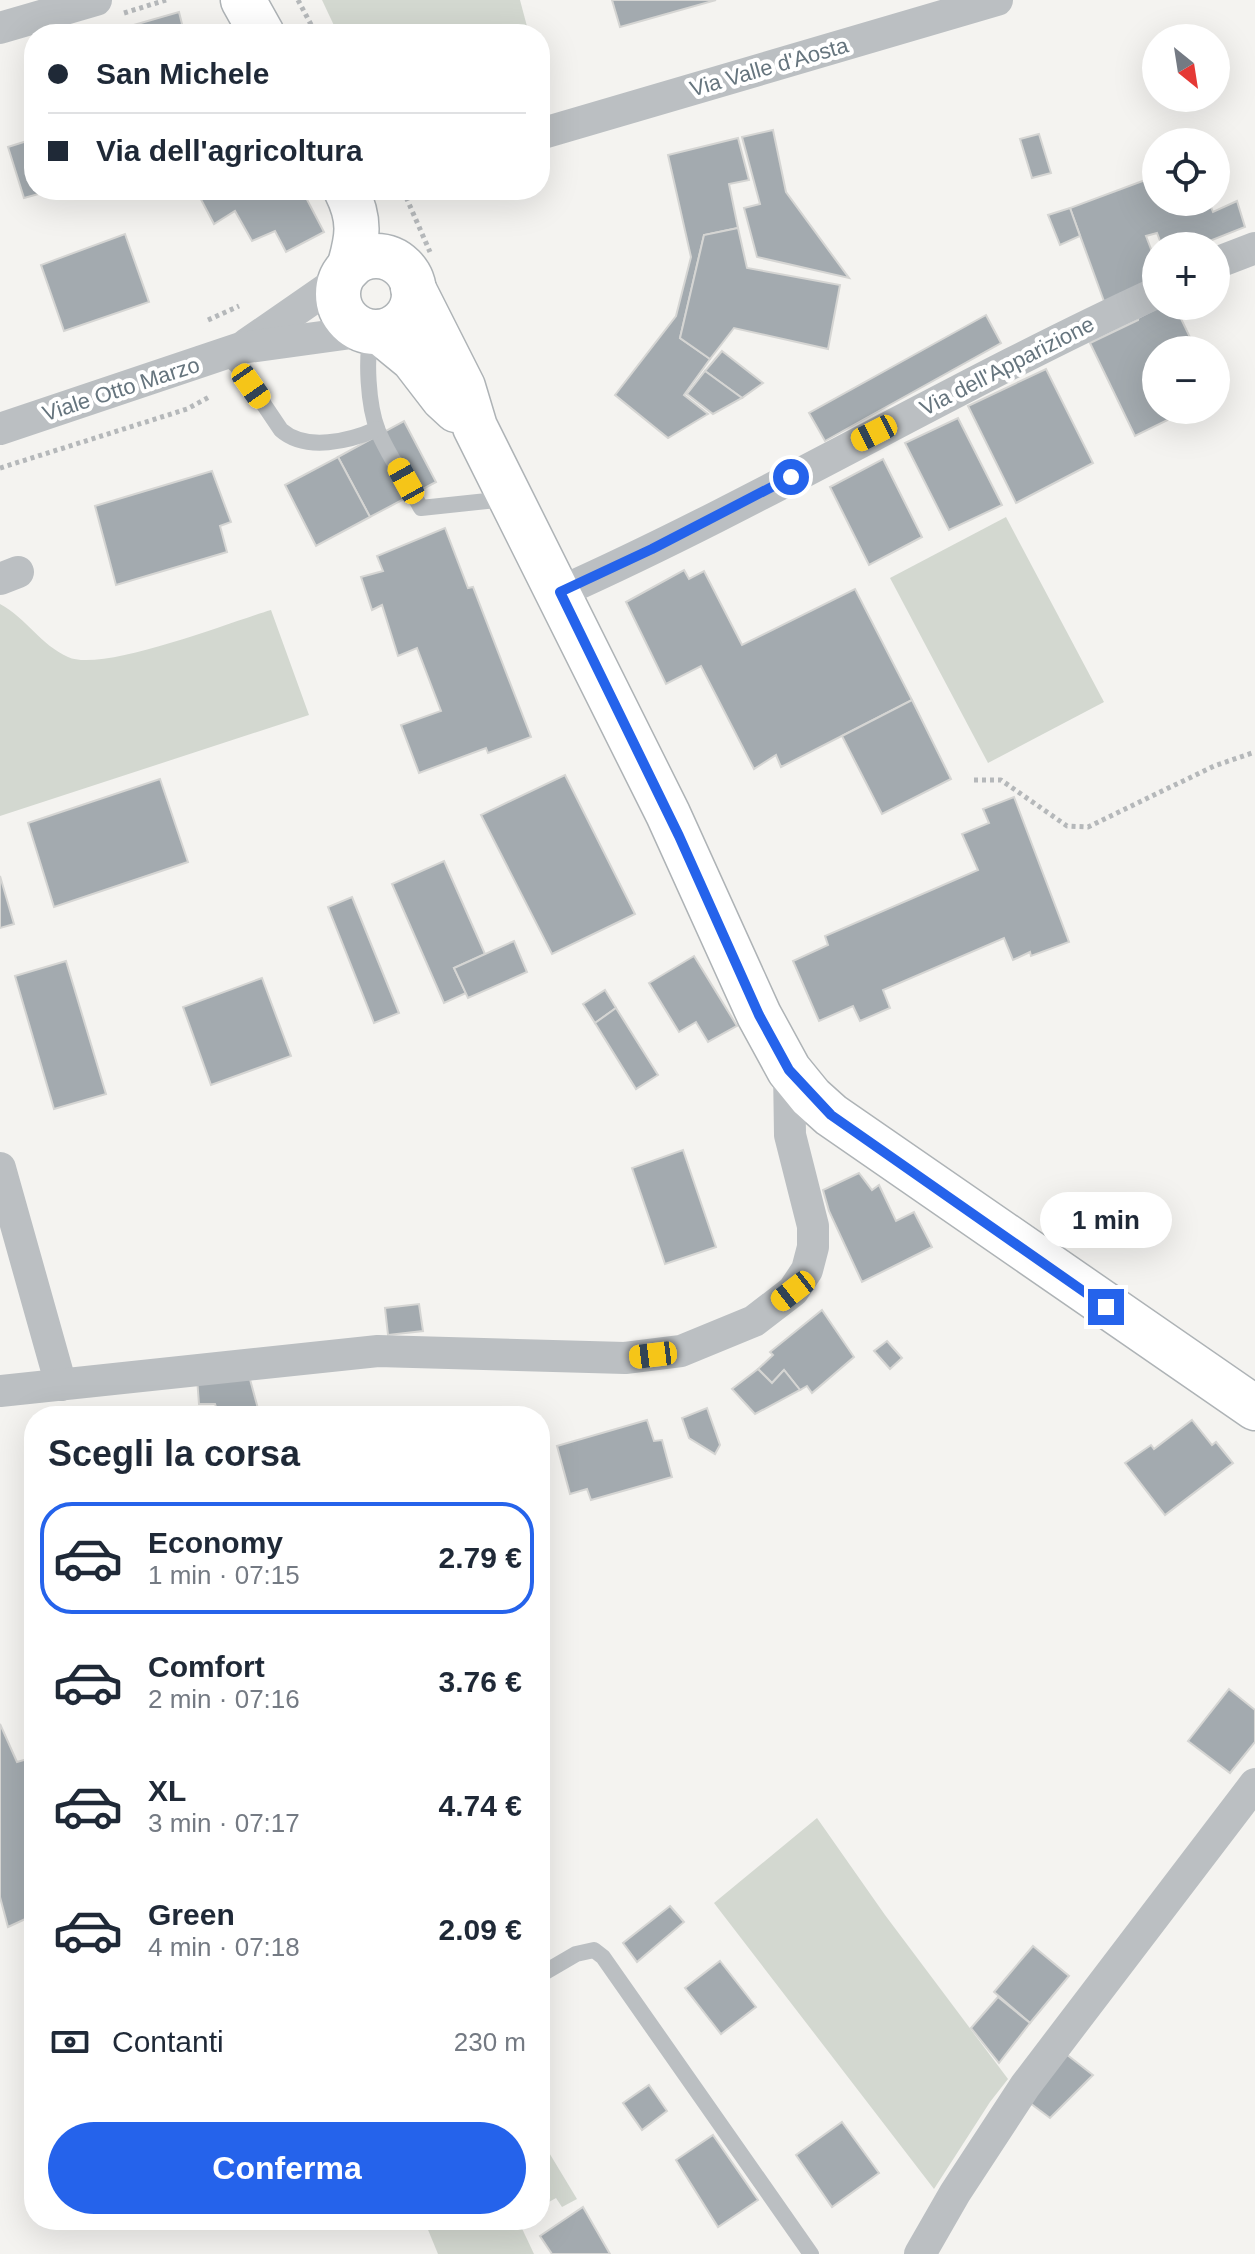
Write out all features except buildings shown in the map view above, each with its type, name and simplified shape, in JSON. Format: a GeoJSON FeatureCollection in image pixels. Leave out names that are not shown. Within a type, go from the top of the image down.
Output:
{"type":"FeatureCollection","features":[{"type":"Feature","properties":{"kind":"street"},"geometry":{"type":"LineString","coordinates":[[0,28],[96,0]]}},
{"type":"Feature","properties":{"kind":"street"},"geometry":{"type":"LineString","coordinates":[[243,0],[256,24]]}},
{"type":"Feature","properties":{"kind":"street","name":"Via Valle d'Aosta"},"geometry":{"type":"LineString","coordinates":[[550,131],[993,1]]}},
{"type":"Feature","properties":{"kind":"street"},"geometry":{"type":"LineString","coordinates":[[351,200],[359,233],[338,292],[339,305],[345,316],[354,326],[373,332],[413,359],[443,398],[475,427]]}},
{"type":"Feature","properties":{"kind":"street"},"geometry":{"type":"LineString","coordinates":[[354,200],[381,230],[463,387],[475,427],[560,592],[699,878],[759,1015],[789,1070],[831,1115],[1255,1408]]}},
{"type":"Feature","properties":{"kind":"street"},"geometry":{"type":"LineString","coordinates":[[1230,258],[1255,248]]}},
{"type":"Feature","properties":{"kind":"street"},"geometry":{"type":"LineString","coordinates":[[345,274],[358,261],[380,256],[407,276],[413,300],[402,322],[373,332]]}},
{"type":"Feature","properties":{"kind":"street","name":"Viale Otto Marzo"},"geometry":{"type":"LineString","coordinates":[[233,351],[345,274]]}},
{"type":"Feature","properties":{"kind":"street","name":"Via dell'Apparizione"},"geometry":{"type":"LineString","coordinates":[[560,592],[652,549],[1064,335],[1142,299]]}},
{"type":"Feature","properties":{"kind":"street","name":"Viale Otto Marzo"},"geometry":{"type":"LineString","coordinates":[[0,429],[233,351],[373,332]]}},
{"type":"Feature","properties":{"kind":"street"},"geometry":{"type":"LineString","coordinates":[[0,1391],[378,1351],[625,1358],[681,1351],[754,1321],[793,1291],[807,1270],[813,1247],[813,1226],[790,1135],[789,1070]]}},
{"type":"Feature","properties":{"kind":"street"},"geometry":{"type":"LineString","coordinates":[[0,1168],[61,1385]]}},
{"type":"Feature","properties":{"kind":"street"},"geometry":{"type":"LineString","coordinates":[[920,2254],[955,2193],[1025,2086],[1255,1784]]}},
{"type":"Feature","properties":{"kind":"lane"},"geometry":{"type":"LineString","coordinates":[[373,332],[367,366],[377,429],[421,508],[512,498]]}},
{"type":"Feature","properties":{"kind":"lane"},"geometry":{"type":"LineString","coordinates":[[233,351],[240,369],[281,430],[290,438],[313,443],[361,436],[377,429]]}},
{"type":"Feature","properties":{"kind":"lane"},"geometry":{"type":"LineString","coordinates":[[550,1969],[576,1954],[594,1950],[603,1957],[811,2254]]}},
{"type":"Feature","properties":{"kind":"path"},"geometry":{"type":"LineString","coordinates":[[298,0],[311,24]]}},
{"type":"Feature","properties":{"kind":"path"},"geometry":{"type":"LineString","coordinates":[[208,321],[251,300]]}},
{"type":"Feature","properties":{"kind":"path"},"geometry":{"type":"LineString","coordinates":[[0,468],[187,409]]}},
{"type":"Feature","properties":{"kind":"path"},"geometry":{"type":"LineString","coordinates":[[974,780],[1001,780],[1067,826],[1088,827],[1214,766],[1255,752]]}},
{"type":"Feature","properties":{"kind":"shaded area"},"geometry":{"type":"Polygon","coordinates":[[[322,0],[520,0],[526,24],[333,24],[322,0]]]}},
{"type":"Feature","properties":{"kind":"shaded area"},"geometry":{"type":"Polygon","coordinates":[[[1006,517],[1104,702],[988,763],[890,578],[1006,517]]]}},
{"type":"Feature","properties":{"kind":"shaded area"},"geometry":{"type":"Polygon","coordinates":[[[0,604],[58,652],[85,660],[136,652],[271,610],[309,715],[0,816],[0,604]]]}},
{"type":"Feature","properties":{"kind":"shaded area"},"geometry":{"type":"Polygon","coordinates":[[[817,1818],[885,1915],[1008,2079],[934,2189],[714,1903],[817,1818]]]}},
{"type":"Feature","properties":{"kind":"shaded area"},"geometry":{"type":"Polygon","coordinates":[[[550,2154],[577,2199],[562,2207],[556,2198],[550,2201],[550,2154]]]}},
{"type":"Feature","properties":{"kind":"shaded area"},"geometry":{"type":"Polygon","coordinates":[[[428,2230],[523,2230],[534,2254],[438,2254],[428,2230]]]}},
{"type":"Feature","properties":{"kind":"route"},"geometry":{"type":"LineString","coordinates":[[791,477],[598,576],[560,592],[711,904],[759,1015],[789,1070],[831,1115],[1106,1307]]}}]}
